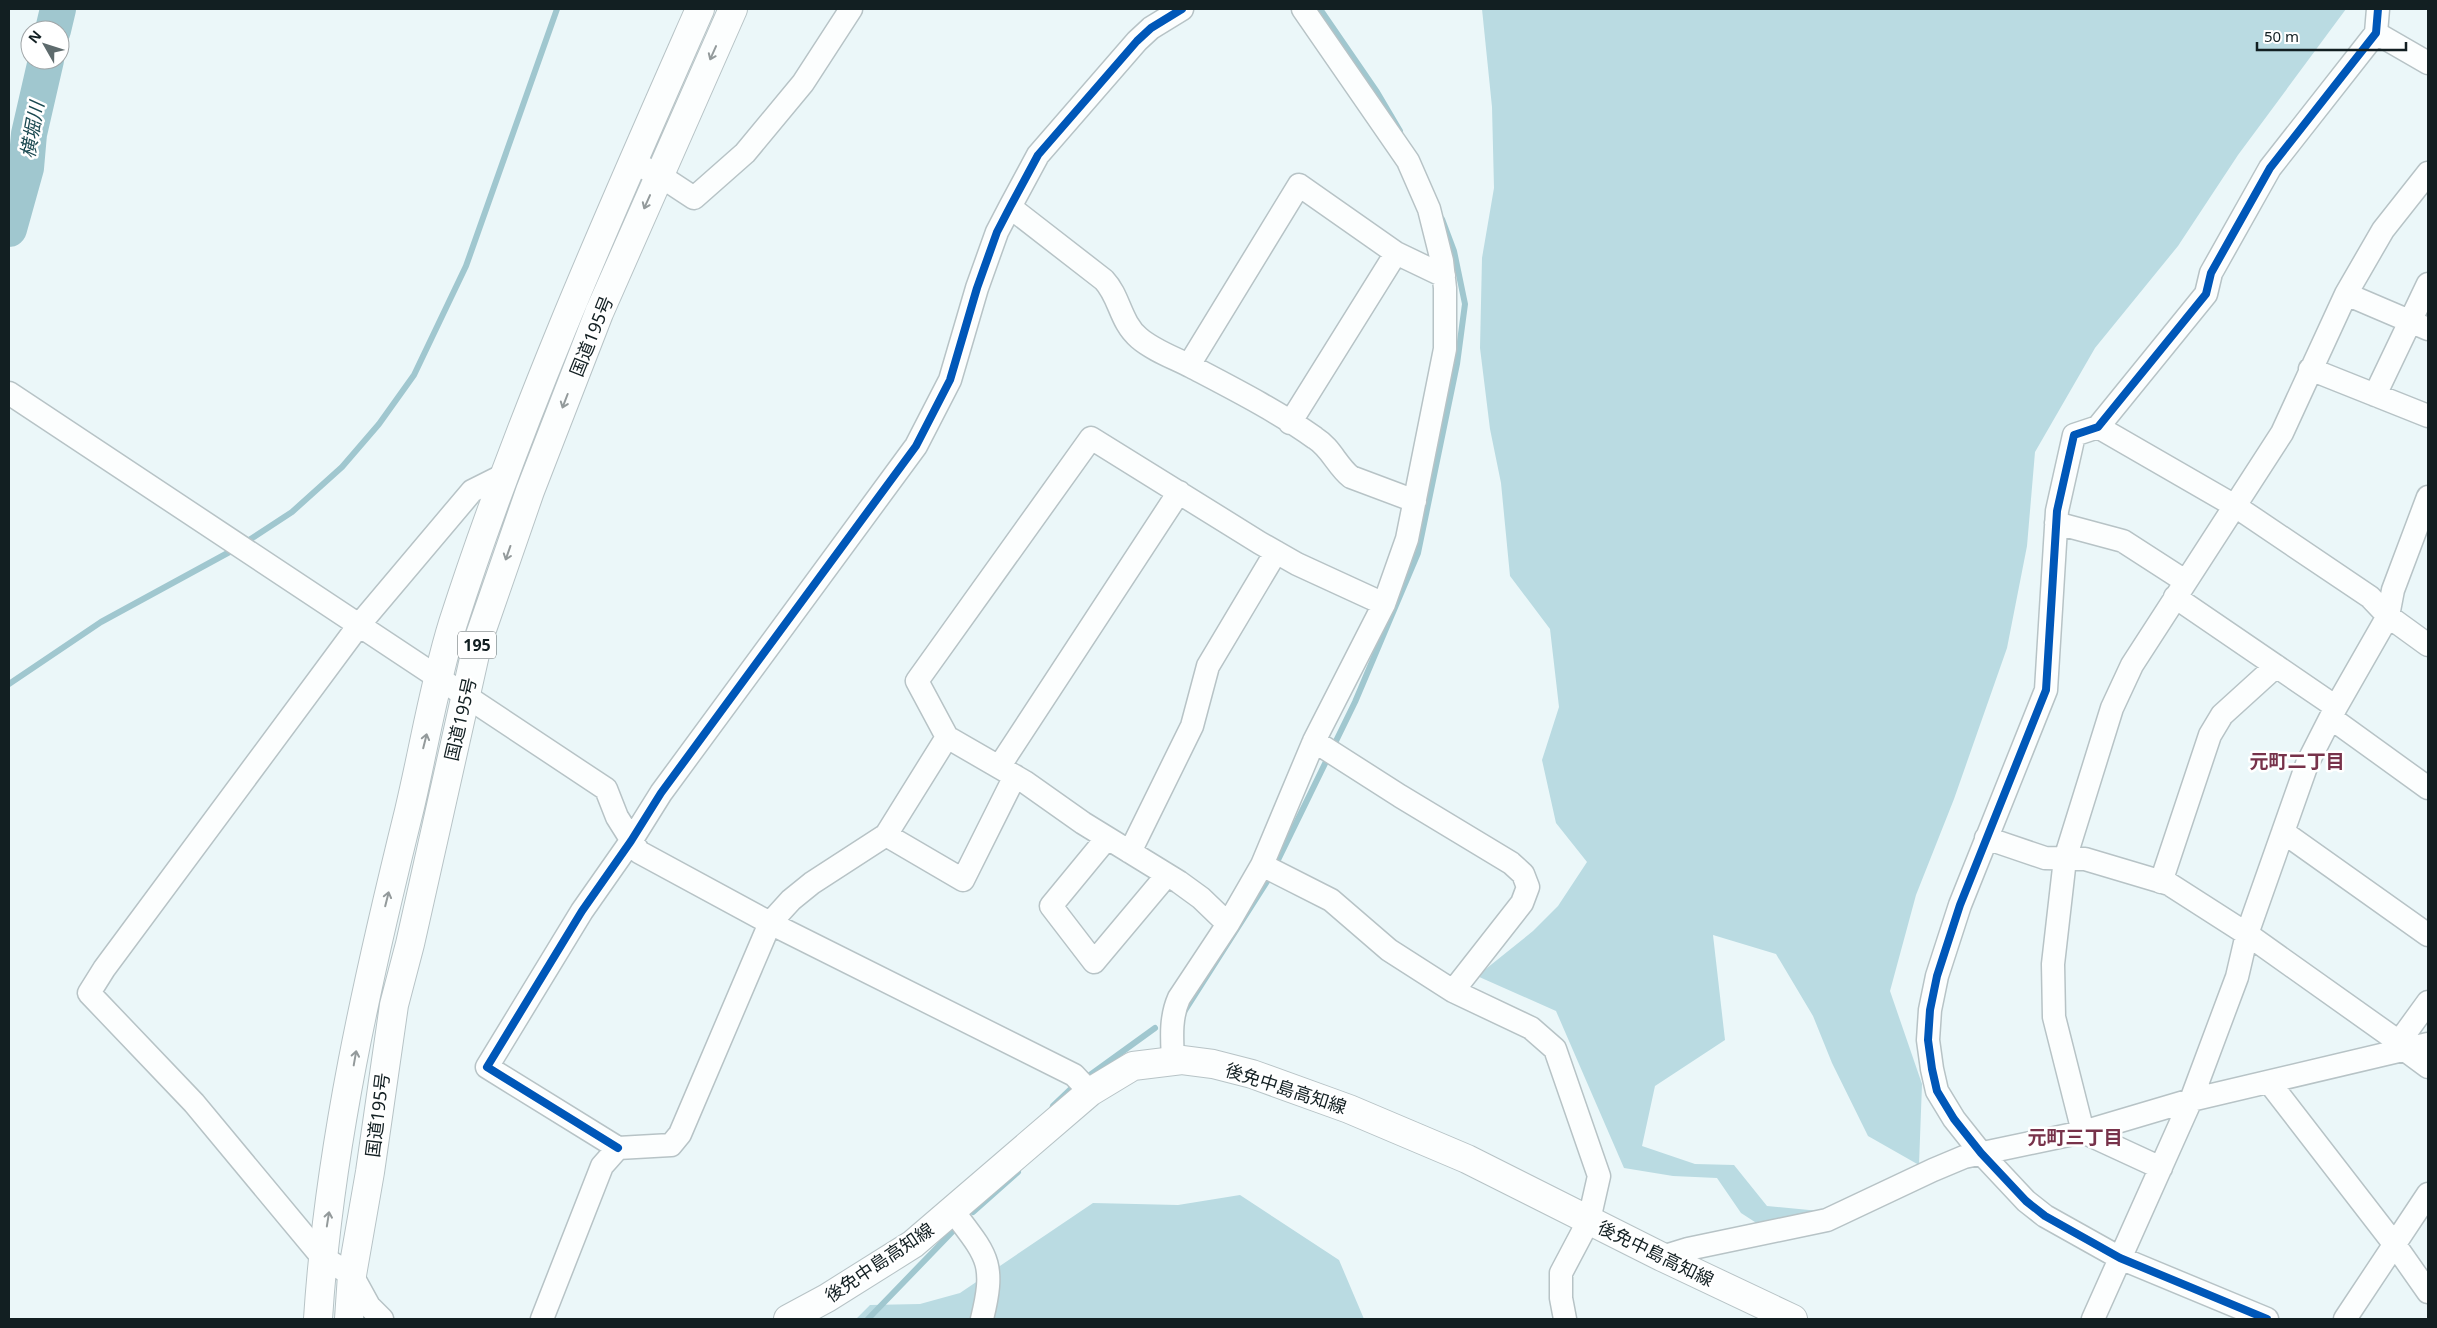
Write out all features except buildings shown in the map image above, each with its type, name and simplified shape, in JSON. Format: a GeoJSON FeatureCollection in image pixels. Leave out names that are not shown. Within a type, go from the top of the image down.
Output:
{"type":"FeatureCollection","features":[{"type":"Feature","properties":{"kind":"main road","name":"国道195号"},"geometry":{"type":"LineString","coordinates":[[318,1319],[322,1257],[343,1122],[380,930],[452,625],[504,475],[574,298],[700,9]]}},
{"type":"Feature","properties":{"kind":"main road","name":"国道195号"},"geometry":{"type":"LineString","coordinates":[[349,1319],[352,1275],[370,1172],[394,1005],[410,944],[478,641],[530,491],[599,313],[733,9]]}},
{"type":"Feature","properties":{"kind":"main road","name":"後免中島高知線"},"geometry":{"type":"LineString","coordinates":[[788,1319],[827,1298],[913,1244],[1090,1092],[1133,1066],[1173,1060],[1212,1064],[1252,1074],[1349,1108],[1468,1159],[1662,1257],[1792,1319]]}},
{"type":"Feature","properties":{"kind":"street"},"geometry":{"type":"LineString","coordinates":[[632,162],[659,175],[694,198],[745,153],[803,83],[851,9]]}},
{"type":"Feature","properties":{"kind":"street"},"geometry":{"type":"LineString","coordinates":[[947,737],[886,835],[812,883],[791,900],[770,924],[680,1134],[671,1145],[618,1148],[487,1067],[582,911],[632,841],[661,793],[916,446],[950,380],[977,288],[997,232],[1038,155],[1151,28],[1182,9]]}},
{"type":"Feature","properties":{"kind":"street"},"geometry":{"type":"LineString","coordinates":[[1173,1060],[1172,1024],[1174,1008],[1228,924],[1262,865],[1384,604],[1407,539],[1445,349],[1446,309],[1444,276],[1429,210],[1408,161],[1303,9]]}},
{"type":"Feature","properties":{"kind":"street"},"geometry":{"type":"LineString","coordinates":[[2267,1319],[2120,1258],[2046,1216],[2026,1200],[1981,1153],[1954,1119],[1937,1091],[1928,1040],[1930,1010],[1938,976],[1960,905],[2046,690],[2057,511],[2074,435],[2098,427],[2206,294],[2210,273],[2270,168],[2376,33],[2378,9]]}},
{"type":"Feature","properties":{"kind":"street"},"geometry":{"type":"LineString","coordinates":[[2376,33],[2428,63]]}},
{"type":"Feature","properties":{"kind":"street"},"geometry":{"type":"LineString","coordinates":[[2083,1132],[2054,1017],[2053,964],[2065,859],[2112,708],[2132,665],[2282,433],[2346,294],[2383,230],[2428,173]]}},
{"type":"Feature","properties":{"kind":"street"},"geometry":{"type":"LineString","coordinates":[[1189,365],[1300,186],[1396,253],[1444,276]]}},
{"type":"Feature","properties":{"kind":"street"},"geometry":{"type":"LineString","coordinates":[[1010,207],[1104,280],[1113,292],[1125,322],[1137,336],[1157,350],[1189,365],[1321,442],[1351,477],[1416,501]]}},
{"type":"Feature","properties":{"kind":"street"},"geometry":{"type":"LineString","coordinates":[[1290,423],[1396,253]]}},
{"type":"Feature","properties":{"kind":"street"},"geometry":{"type":"LineString","coordinates":[[2376,395],[2420,325],[2428,284]]}},
{"type":"Feature","properties":{"kind":"street"},"geometry":{"type":"LineString","coordinates":[[2346,294],[2420,325]]}},
{"type":"Feature","properties":{"kind":"street"},"geometry":{"type":"LineString","coordinates":[[2310,370],[2428,416]]}},
{"type":"Feature","properties":{"kind":"street"},"geometry":{"type":"LineString","coordinates":[[9,393],[606,789],[617,818],[639,852],[770,924],[1074,1075],[1090,1092]]}},
{"type":"Feature","properties":{"kind":"street"},"geometry":{"type":"LineString","coordinates":[[2098,427],[2235,506],[2370,597],[2388,616],[2428,645]]}},
{"type":"Feature","properties":{"kind":"street"},"geometry":{"type":"LineString","coordinates":[[1228,924],[1201,898],[1167,874],[1007,772],[947,737],[917,681],[1091,438],[1276,552],[1384,604]]}},
{"type":"Feature","properties":{"kind":"street"},"geometry":{"type":"LineString","coordinates":[[382,1319],[368,1306],[352,1275],[322,1257],[194,1103],[89,993],[104,969],[359,625],[472,491],[504,475]]}},
{"type":"Feature","properties":{"kind":"street"},"geometry":{"type":"LineString","coordinates":[[886,835],[963,880],[1007,772],[1179,492]]}},
{"type":"Feature","properties":{"kind":"street"},"geometry":{"type":"LineString","coordinates":[[2093,1319],[2191,1100],[2237,976],[2247,934],[2307,764],[2333,712],[2388,616],[2393,590],[2428,498]]}},
{"type":"Feature","properties":{"kind":"street"},"geometry":{"type":"LineString","coordinates":[[2056,523],[2123,542],[2428,788]]}},
{"type":"Feature","properties":{"kind":"street"},"geometry":{"type":"LineString","coordinates":[[1130,852],[1189,734],[1208,666],[1276,552]]}},
{"type":"Feature","properties":{"kind":"street"},"geometry":{"type":"LineString","coordinates":[[2161,882],[2210,735],[2222,715],[2276,666]]}},
{"type":"Feature","properties":{"kind":"street"},"geometry":{"type":"LineString","coordinates":[[1319,744],[1350,762],[1400,796],[1511,863],[1523,874],[1528,887],[1522,903],[1453,991]]}},
{"type":"Feature","properties":{"kind":"street"},"geometry":{"type":"LineString","coordinates":[[2283,832],[2428,935]]}},
{"type":"Feature","properties":{"kind":"street"},"geometry":{"type":"LineString","coordinates":[[1108,838],[1051,906],[1094,962],[1167,874]]}},
{"type":"Feature","properties":{"kind":"street"},"geometry":{"type":"LineString","coordinates":[[1986,838],[2045,858],[2085,859],[2169,884],[2247,934],[2428,1066]]}},
{"type":"Feature","properties":{"kind":"street"},"geometry":{"type":"LineString","coordinates":[[1262,865],[1331,900],[1389,950],[1453,991],[1531,1028],[1554,1049],[1598,1176],[1589,1220],[1561,1273],[1561,1298],[1565,1319]]}},
{"type":"Feature","properties":{"kind":"street"},"geometry":{"type":"LineString","coordinates":[[2402,1046],[2428,1002]]}},
{"type":"Feature","properties":{"kind":"street"},"geometry":{"type":"LineString","coordinates":[[1662,1257],[1688,1249],[1828,1220],[1964,1157],[2083,1132],[2191,1100],[2269,1082],[2402,1046],[2428,1044]]}},
{"type":"Feature","properties":{"kind":"street"},"geometry":{"type":"LineString","coordinates":[[2269,1082],[2395,1245],[2428,1292]]}},
{"type":"Feature","properties":{"kind":"street"},"geometry":{"type":"LineString","coordinates":[[2083,1132],[2161,1168]]}},
{"type":"Feature","properties":{"kind":"street"},"geometry":{"type":"LineString","coordinates":[[542,1319],[602,1166],[618,1148]]}},
{"type":"Feature","properties":{"kind":"street"},"geometry":{"type":"LineString","coordinates":[[2345,1319],[2428,1194]]}},
{"type":"Feature","properties":{"kind":"street"},"geometry":{"type":"LineString","coordinates":[[953,1211],[977,1243],[988,1262],[989,1292],[982,1319]]}},
{"type":"Feature","properties":{"kind":"shaded area"},"geometry":{"type":"Polygon","coordinates":[[[1482,9],[2346,9],[2238,155],[2178,246],[2095,348],[2035,452],[2027,546],[2007,648],[1954,799],[1916,895],[1890,991],[1922,1084],[1919,1165],[1868,1136],[1832,1063],[1813,1016],[1776,954],[1713,935],[1725,1040],[1655,1086],[1642,1146],[1695,1164],[1734,1165],[1767,1206],[1830,1212],[1758,1224],[1741,1213],[1717,1178],[1673,1176],[1624,1168],[1556,1011],[1477,976],[1533,931],[1558,906],[1587,862],[1556,823],[1542,760],[1559,707],[1550,629],[1510,576],[1501,483],[1490,429],[1480,348],[1482,258],[1494,188],[1492,107],[1482,9]]]}},
{"type":"Feature","properties":{"kind":"shaded area"},"geometry":{"type":"Polygon","coordinates":[[[1240,1195],[1339,1260],[1364,1319],[856,1319],[870,1305],[920,1304],[960,1293],[1093,1203],[1178,1205],[1240,1195]]]}},
{"type":"Feature","properties":{"kind":"waterway","name":"横堀川"},"geometry":{"type":"LineString","coordinates":[[55,20],[58,9]]}},
{"type":"Feature","properties":{"kind":"waterway"},"geometry":{"type":"LineString","coordinates":[[243,544],[292,512],[342,467],[379,424],[414,375],[466,266],[557,9]]}},
{"type":"Feature","properties":{"kind":"waterway"},"geometry":{"type":"LineString","coordinates":[[1320,9],[1377,92],[1400,131]]}},
{"type":"Feature","properties":{"kind":"waterway","name":"横堀川"},"geometry":{"type":"LineString","coordinates":[[9,229],[26,168],[29,134],[44,70]]}},
{"type":"Feature","properties":{"kind":"waterway"},"geometry":{"type":"LineString","coordinates":[[1278,860],[1355,702],[1418,553],[1457,364],[1465,304],[1454,251],[1442,219]]}},
{"type":"Feature","properties":{"kind":"waterway"},"geometry":{"type":"LineString","coordinates":[[9,684],[101,622],[235,549]]}},
{"type":"Feature","properties":{"kind":"waterway"},"geometry":{"type":"LineString","coordinates":[[1184,1012],[1268,880]]}},
{"type":"Feature","properties":{"kind":"waterway"},"geometry":{"type":"LineString","coordinates":[[1090,1075],[1155,1028]]}},
{"type":"Feature","properties":{"kind":"waterway"},"geometry":{"type":"LineString","coordinates":[[1052,1109],[1074,1086]]}},
{"type":"Feature","properties":{"kind":"waterway"},"geometry":{"type":"LineString","coordinates":[[973,1212],[1018,1172]]}},
{"type":"Feature","properties":{"kind":"waterway"},"geometry":{"type":"LineString","coordinates":[[868,1319],[956,1228]]}},
{"type":"Feature","properties":{"kind":"cycle path"},"geometry":{"type":"LineString","coordinates":[[618,1148],[487,1067],[582,911],[631,841],[661,793],[916,446],[950,380],[977,288],[997,232],[1038,155],[1137,41],[1151,28],[1182,9]]}},
{"type":"Feature","properties":{"kind":"cycle path"},"geometry":{"type":"LineString","coordinates":[[2267,1319],[2120,1258],[2045,1216],[2026,1201],[1981,1153],[1954,1119],[1937,1091],[1928,1040],[1930,1010],[1937,976],[1960,905],[2046,690],[2057,511],[2074,435],[2098,427],[2206,294],[2211,273],[2270,168],[2376,33],[2378,9]]}},
{"type":"Feature","properties":{"kind":"district","name":"元町二丁目"},"geometry":{"type":"Point","coordinates":[2297,761]}},
{"type":"Feature","properties":{"kind":"district","name":"元町三丁目"},"geometry":{"type":"Point","coordinates":[2075,1137]}}]}
